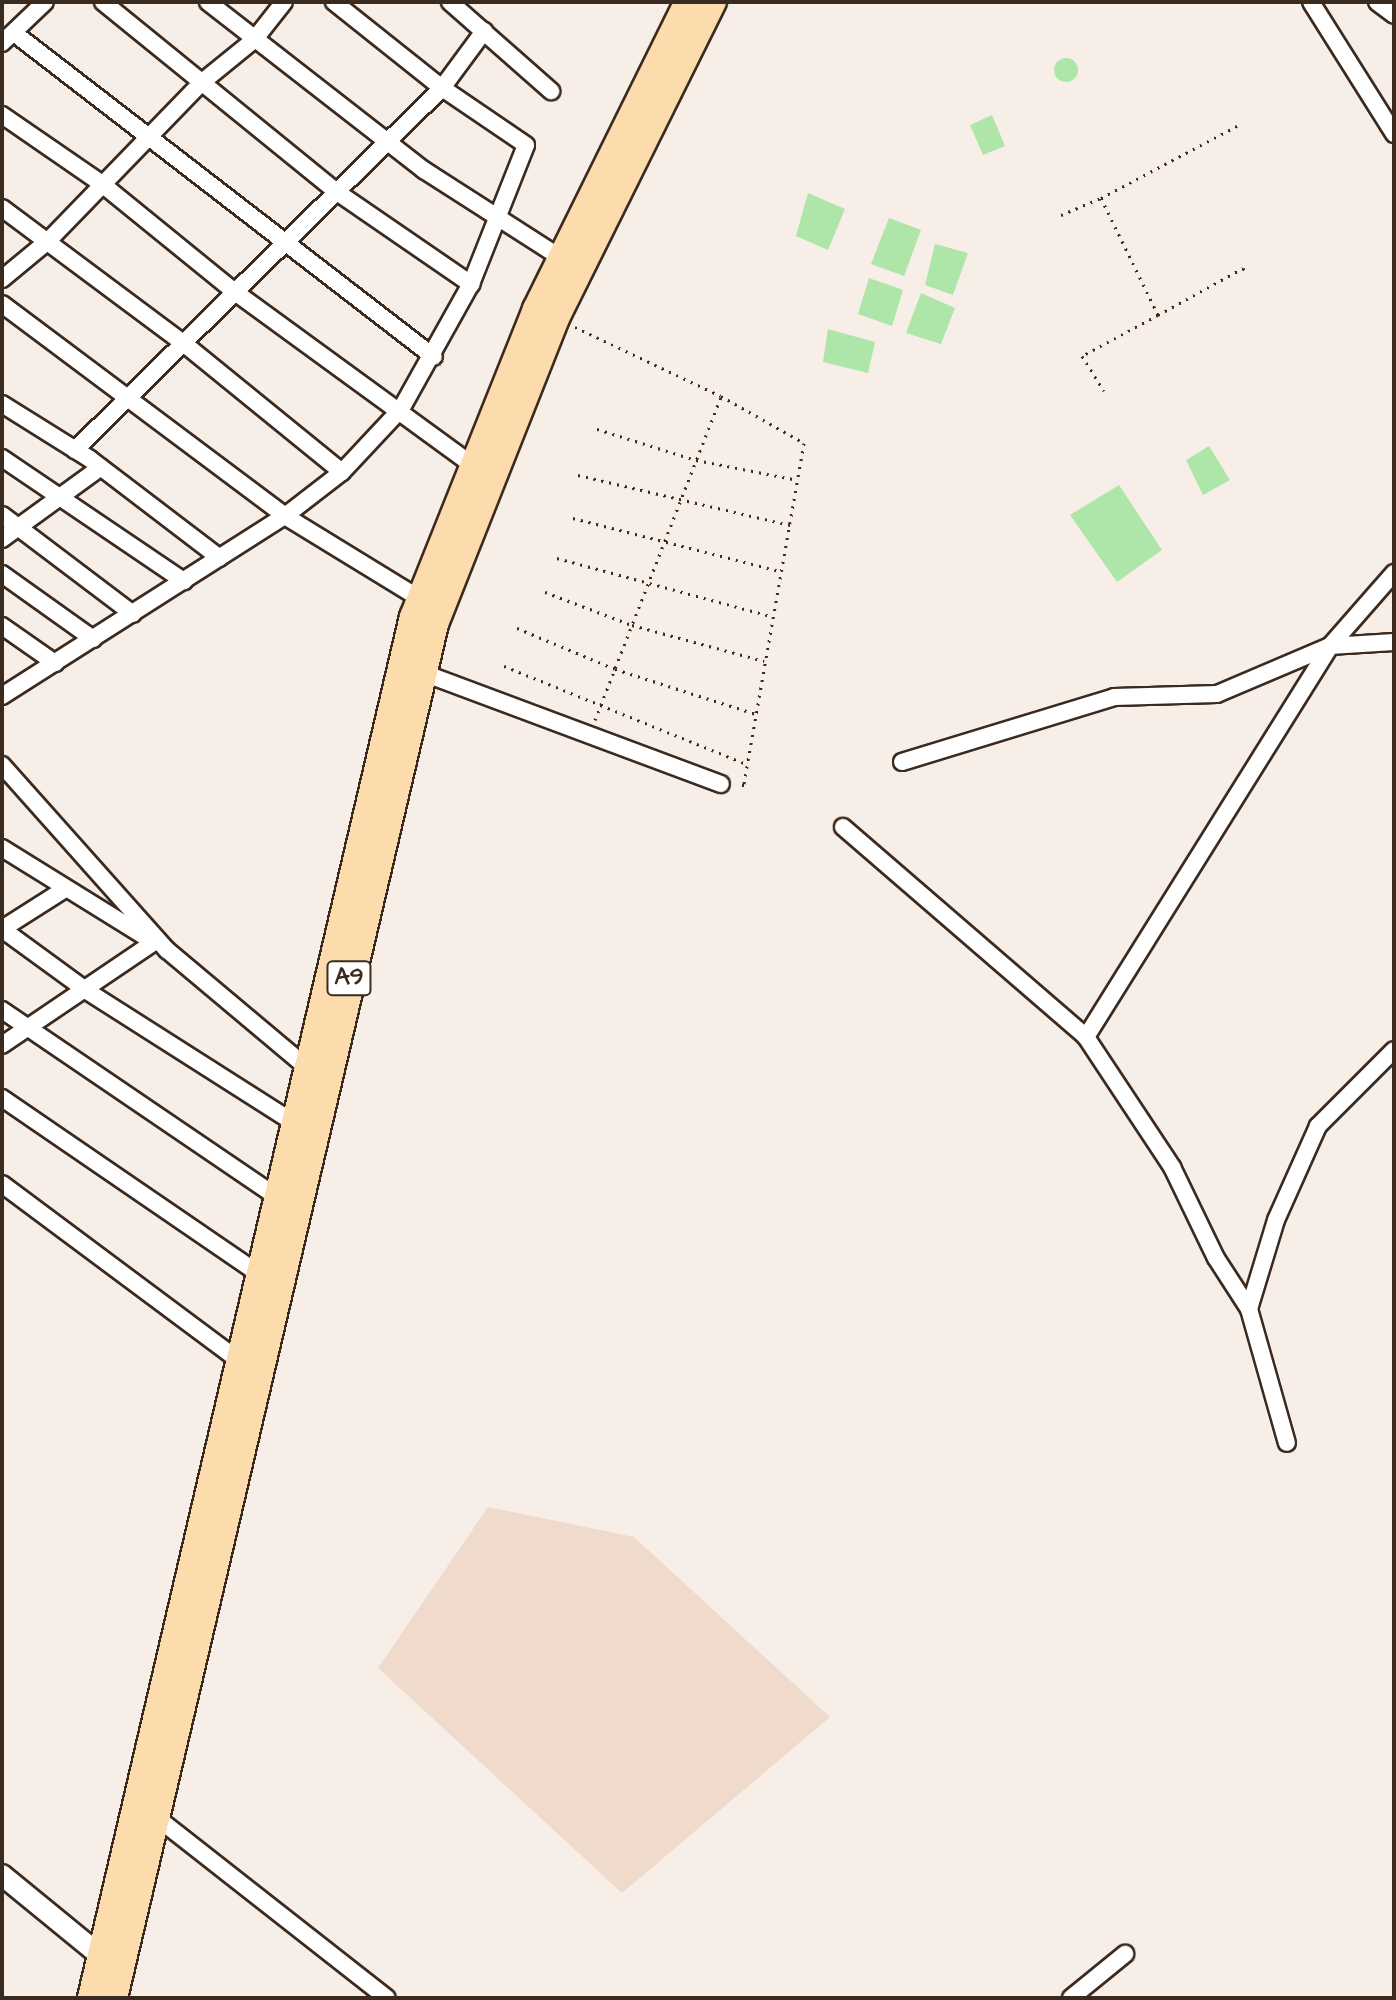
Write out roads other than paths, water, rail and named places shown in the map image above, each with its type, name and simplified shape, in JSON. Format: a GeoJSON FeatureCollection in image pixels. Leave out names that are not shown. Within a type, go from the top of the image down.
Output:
{"type":"FeatureCollection","features":[{"type":"Feature","properties":{"kind":"highway","name":"A9"},"geometry":{"type":"LineString","coordinates":[[91,1998],[390,700],[419,598],[471,464],[561,258],[688,2]]}},
{"type":"Feature","properties":{"kind":"highway","name":"A9"},"geometry":{"type":"LineString","coordinates":[[114,1998],[421,672],[440,606],[556,318],[713,2]]}},
{"type":"Feature","properties":{"kind":"street"},"geometry":{"type":"LineString","coordinates":[[45,2],[8,38],[148,136],[434,357]]}},
{"type":"Feature","properties":{"kind":"street"},"geometry":{"type":"LineString","coordinates":[[103,2],[337,192],[471,284]]}},
{"type":"Feature","properties":{"kind":"street"},"geometry":{"type":"LineString","coordinates":[[208,2],[387,143],[561,258]]}},
{"type":"Feature","properties":{"kind":"street"},"geometry":{"type":"LineString","coordinates":[[2,279],[48,241],[201,83],[254,40],[284,2]]}},
{"type":"Feature","properties":{"kind":"street"},"geometry":{"type":"LineString","coordinates":[[4,692],[55,663],[285,516],[342,472],[401,409],[434,357],[471,284],[526,145],[442,88],[334,2]]}},
{"type":"Feature","properties":{"kind":"street"},"geometry":{"type":"LineString","coordinates":[[450,2],[551,91]]}},
{"type":"Feature","properties":{"kind":"street"},"geometry":{"type":"LineString","coordinates":[[1311,2],[1394,134]]}},
{"type":"Feature","properties":{"kind":"street"},"geometry":{"type":"LineString","coordinates":[[1377,2],[1394,15]]}},
{"type":"Feature","properties":{"kind":"street"},"geometry":{"type":"LineString","coordinates":[[75,450],[442,88],[484,31]]}},
{"type":"Feature","properties":{"kind":"street"},"geometry":{"type":"LineString","coordinates":[[2,115],[102,184],[235,292],[401,409],[471,464]]}},
{"type":"Feature","properties":{"kind":"street"},"geometry":{"type":"LineString","coordinates":[[2,208],[182,342],[342,472]]}},
{"type":"Feature","properties":{"kind":"street"},"geometry":{"type":"LineString","coordinates":[[2,304],[129,395],[285,516],[419,598]]}},
{"type":"Feature","properties":{"kind":"street"},"geometry":{"type":"LineString","coordinates":[[2,404],[101,467],[220,558]]}},
{"type":"Feature","properties":{"kind":"street"},"geometry":{"type":"LineString","coordinates":[[2,458],[184,581]]}},
{"type":"Feature","properties":{"kind":"street"},"geometry":{"type":"LineString","coordinates":[[2,539],[101,467]]}},
{"type":"Feature","properties":{"kind":"street"},"geometry":{"type":"LineString","coordinates":[[2,515],[133,614]]}},
{"type":"Feature","properties":{"kind":"street"},"geometry":{"type":"LineString","coordinates":[[1086,1037],[1330,646],[1394,573]]}},
{"type":"Feature","properties":{"kind":"street"},"geometry":{"type":"LineString","coordinates":[[2,574],[93,639]]}},
{"type":"Feature","properties":{"kind":"street"},"geometry":{"type":"LineString","coordinates":[[2,626],[55,663]]}},
{"type":"Feature","properties":{"kind":"street"},"geometry":{"type":"LineString","coordinates":[[902,762],[1114,697],[1217,694],[1330,646],[1394,642]]}},
{"type":"Feature","properties":{"kind":"street"},"geometry":{"type":"LineString","coordinates":[[421,672],[721,784]]}},
{"type":"Feature","properties":{"kind":"street"},"geometry":{"type":"LineString","coordinates":[[2,765],[161,946],[305,1066]]}},
{"type":"Feature","properties":{"kind":"street"},"geometry":{"type":"LineString","coordinates":[[843,827],[1086,1037],[1172,1167],[1216,1258],[1249,1309],[1287,1443]]}},
{"type":"Feature","properties":{"kind":"street"},"geometry":{"type":"LineString","coordinates":[[2,848],[161,946]]}},
{"type":"Feature","properties":{"kind":"street"},"geometry":{"type":"LineString","coordinates":[[65,889],[2,929],[87,991],[293,1122]]}},
{"type":"Feature","properties":{"kind":"street"},"geometry":{"type":"LineString","coordinates":[[2,1045],[161,946]]}},
{"type":"Feature","properties":{"kind":"street"},"geometry":{"type":"LineString","coordinates":[[2,1010],[276,1196]]}},
{"type":"Feature","properties":{"kind":"street"},"geometry":{"type":"LineString","coordinates":[[1249,1309],[1276,1220],[1318,1126],[1394,1050]]}},
{"type":"Feature","properties":{"kind":"street"},"geometry":{"type":"LineString","coordinates":[[2,1098],[258,1273]]}},
{"type":"Feature","properties":{"kind":"street"},"geometry":{"type":"LineString","coordinates":[[2,1184],[238,1360]]}},
{"type":"Feature","properties":{"kind":"street"},"geometry":{"type":"LineString","coordinates":[[156,1817],[387,1998]]}},
{"type":"Feature","properties":{"kind":"street"},"geometry":{"type":"LineString","coordinates":[[2,1875],[101,1956]]}},
{"type":"Feature","properties":{"kind":"street"},"geometry":{"type":"LineString","coordinates":[[1071,1998],[1125,1954]]}}]}
